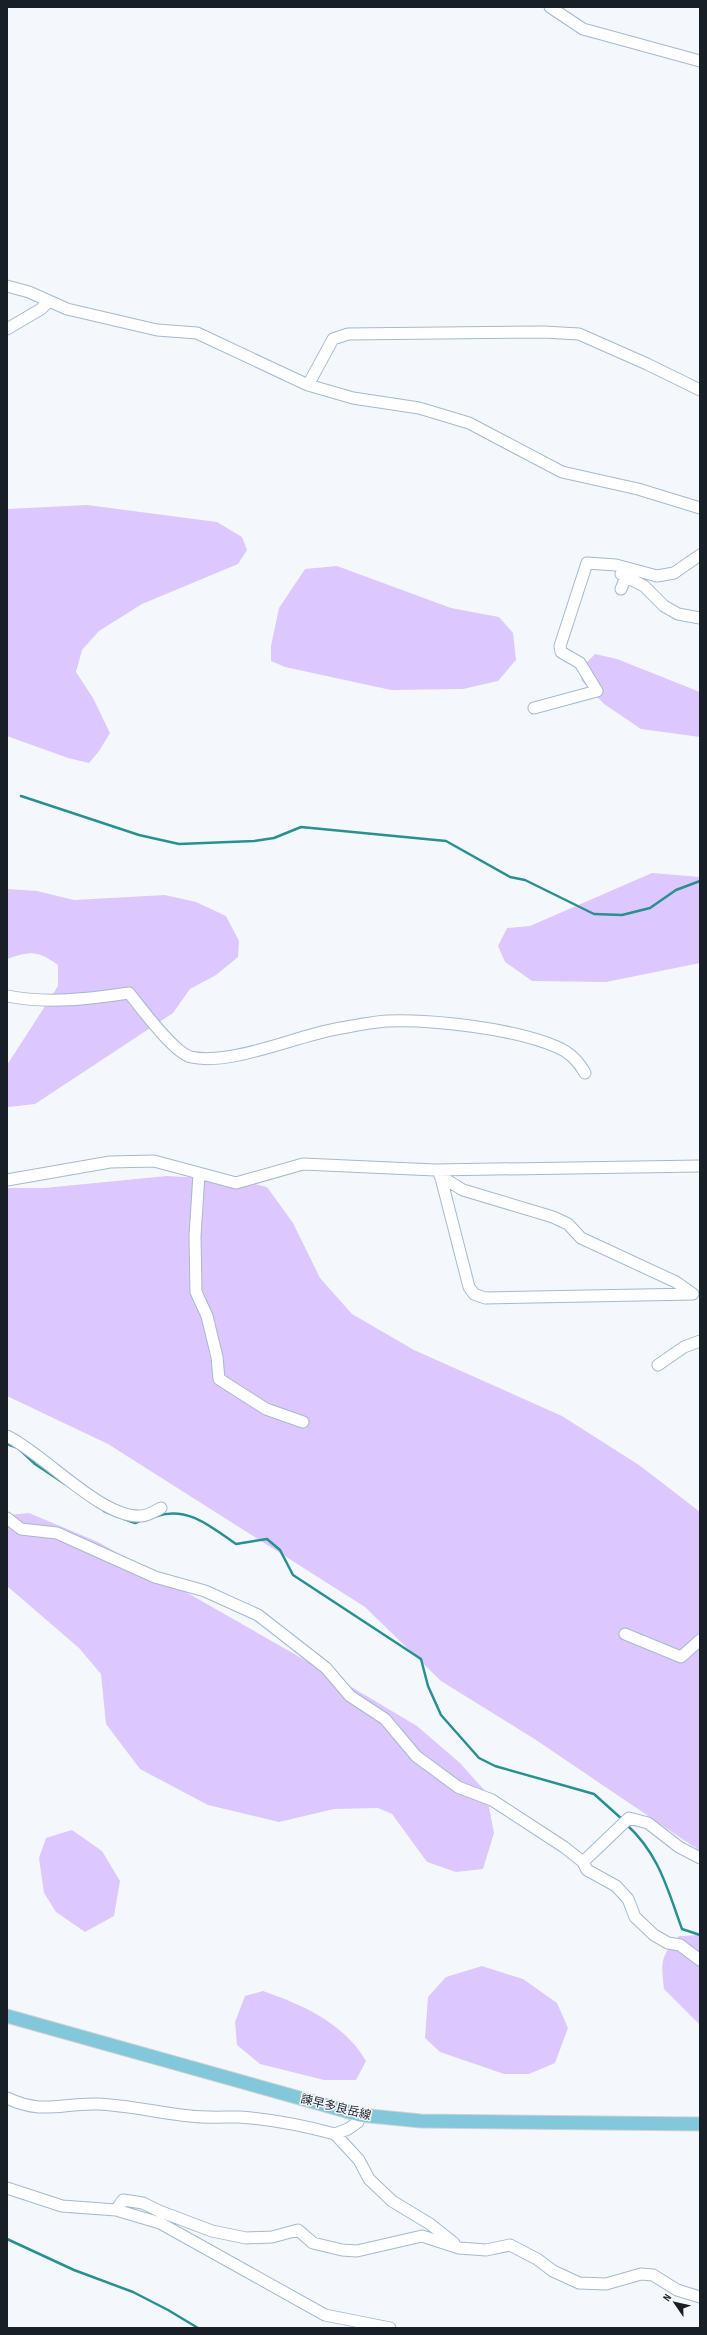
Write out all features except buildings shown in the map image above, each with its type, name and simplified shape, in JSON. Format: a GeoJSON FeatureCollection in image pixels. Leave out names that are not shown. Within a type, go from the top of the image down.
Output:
{"type":"FeatureCollection","features":[{"type":"Feature","properties":{"kind":"main road","name":"諫早多良岳線"},"geometry":{"type":"LineString","coordinates":[[7,2016],[360,2115],[421,2121],[700,2124]]}},
{"type":"Feature","properties":{"kind":"street"},"geometry":{"type":"LineString","coordinates":[[550,7],[583,29],[700,61]]}},
{"type":"Feature","properties":{"kind":"street"},"geometry":{"type":"LineString","coordinates":[[7,286],[29,292],[66,309],[158,330],[197,332],[308,385],[353,398],[419,408],[469,423],[562,472],[638,489],[700,508]]}},
{"type":"Feature","properties":{"kind":"street"},"geometry":{"type":"LineString","coordinates":[[7,329],[40,309],[48,302]]}},
{"type":"Feature","properties":{"kind":"street"},"geometry":{"type":"LineString","coordinates":[[308,385],[333,339],[348,334],[544,332],[579,334],[647,364],[700,390]]}},
{"type":"Feature","properties":{"kind":"street"},"geometry":{"type":"LineString","coordinates":[[534,708],[597,691],[580,663],[561,652],[560,646],[587,563],[616,565],[657,576],[674,573],[700,555]]}},
{"type":"Feature","properties":{"kind":"street"},"geometry":{"type":"LineString","coordinates":[[604,564],[644,586],[664,606],[678,614],[700,618]]}},
{"type":"Feature","properties":{"kind":"street"},"geometry":{"type":"LineString","coordinates":[[621,589],[626,577]]}},
{"type":"Feature","properties":{"kind":"street"},"geometry":{"type":"LineString","coordinates":[[7,996],[54,1000],[89,999],[129,993],[178,1052],[191,1057],[208,1059],[234,1055],[335,1029],[386,1021],[422,1021],[532,1038],[558,1047],[579,1062],[585,1073]]}},
{"type":"Feature","properties":{"kind":"street"},"geometry":{"type":"LineString","coordinates":[[7,1180],[110,1162],[154,1161],[236,1183],[303,1164],[440,1173],[700,1166]]}},
{"type":"Feature","properties":{"kind":"street"},"geometry":{"type":"LineString","coordinates":[[440,1173],[469,1287],[474,1294],[485,1298],[697,1296]]}},
{"type":"Feature","properties":{"kind":"street"},"geometry":{"type":"LineString","coordinates":[[440,1173],[470,1193],[553,1217],[568,1224],[581,1238],[676,1282],[697,1296]]}},
{"type":"Feature","properties":{"kind":"street"},"geometry":{"type":"LineString","coordinates":[[199,1174],[194,1236],[196,1292],[207,1316],[217,1357],[219,1379],[266,1409],[303,1422]]}},
{"type":"Feature","properties":{"kind":"street"},"geometry":{"type":"LineString","coordinates":[[658,1365],[684,1347],[700,1341]]}},
{"type":"Feature","properties":{"kind":"street"},"geometry":{"type":"LineString","coordinates":[[7,1436],[21,1443],[42,1461],[112,1509],[133,1516],[143,1516],[161,1508]]}},
{"type":"Feature","properties":{"kind":"street"},"geometry":{"type":"LineString","coordinates":[[7,1518],[21,1529],[57,1533],[155,1577],[205,1591],[258,1615],[326,1668],[350,1696],[385,1720],[416,1756],[458,1788],[492,1800],[559,1844],[583,1862],[587,1870],[616,1886],[628,1899],[635,1917],[654,1935],[668,1943],[680,1945],[700,1960]]}},
{"type":"Feature","properties":{"kind":"street"},"geometry":{"type":"LineString","coordinates":[[625,1634],[681,1658],[700,1640]]}},
{"type":"Feature","properties":{"kind":"street"},"geometry":{"type":"LineString","coordinates":[[583,1862],[629,1818],[648,1823],[679,1847],[700,1858]]}},
{"type":"Feature","properties":{"kind":"street"},"geometry":{"type":"LineString","coordinates":[[7,2098],[18,2103],[46,2109],[95,2104],[192,2116],[241,2118],[313,2128],[335,2134],[359,2160],[369,2179],[392,2201],[430,2224],[459,2248]]}},
{"type":"Feature","properties":{"kind":"street"},"geometry":{"type":"LineString","coordinates":[[335,2134],[348,2129],[358,2122],[360,2115]]}},
{"type":"Feature","properties":{"kind":"street"},"geometry":{"type":"LineString","coordinates":[[7,2188],[62,2206],[116,2210],[160,2223],[325,2315],[390,2328]]}},
{"type":"Feature","properties":{"kind":"street"},"geometry":{"type":"LineString","coordinates":[[116,2210],[123,2200],[143,2203],[159,2211],[212,2231],[246,2238],[272,2236],[298,2230],[313,2243],[342,2250],[357,2251],[422,2236],[459,2248],[486,2250],[510,2245],[537,2259],[553,2271],[578,2283],[606,2284],[641,2274],[653,2275],[677,2290],[700,2297]]}},
{"type":"Feature","properties":{"kind":"shaded area"},"geometry":{"type":"Polygon","coordinates":[[[87,505],[217,522],[242,537],[247,550],[238,564],[142,604],[99,631],[82,650],[76,672],[93,698],[110,733],[99,751],[89,763],[68,758],[7,736],[7,509],[87,505]]]}},
{"type":"Feature","properties":{"kind":"shaded area"},"geometry":{"type":"Polygon","coordinates":[[[337,566],[451,608],[499,617],[513,633],[516,660],[498,681],[463,689],[391,690],[285,667],[271,661],[271,646],[279,608],[305,569],[337,566]]]}},
{"type":"Feature","properties":{"kind":"shaded area"},"geometry":{"type":"Polygon","coordinates":[[[595,654],[617,659],[700,692],[700,737],[641,729],[604,704],[581,680],[584,665],[595,654]]]}},
{"type":"Feature","properties":{"kind":"shaded area"},"geometry":{"type":"Polygon","coordinates":[[[652,873],[700,877],[700,963],[606,982],[532,981],[505,962],[498,946],[507,928],[530,926],[652,873]]]}},
{"type":"Feature","properties":{"kind":"shaded area"},"geometry":{"type":"Polygon","coordinates":[[[7,889],[37,891],[74,900],[165,895],[196,902],[226,916],[239,941],[238,957],[216,975],[190,989],[173,1013],[35,1104],[9,1107],[7,1106],[7,1065],[58,986],[58,965],[39,954],[34,953],[22,954],[7,959],[7,889]]]}},
{"type":"Feature","properties":{"kind":"shaded area"},"geometry":{"type":"Polygon","coordinates":[[[167,1176],[240,1180],[267,1187],[293,1223],[320,1278],[352,1314],[414,1350],[562,1416],[639,1465],[700,1512],[700,1851],[536,1740],[441,1681],[365,1607],[108,1444],[7,1396],[7,1188],[44,1188],[167,1176]]]}},
{"type":"Feature","properties":{"kind":"shaded area"},"geometry":{"type":"Polygon","coordinates":[[[29,1513],[98,1542],[333,1676],[417,1726],[460,1763],[486,1792],[494,1833],[483,1869],[456,1872],[427,1862],[392,1814],[378,1808],[334,1809],[279,1822],[208,1805],[140,1769],[106,1724],[101,1674],[79,1648],[7,1586],[7,1515],[29,1513]]]}},
{"type":"Feature","properties":{"kind":"shaded area"},"geometry":{"type":"Polygon","coordinates":[[[72,1830],[102,1851],[120,1881],[114,1916],[85,1932],[56,1912],[44,1893],[39,1858],[46,1838],[72,1830]]]}},
{"type":"Feature","properties":{"kind":"shaded area"},"geometry":{"type":"Polygon","coordinates":[[[700,1935],[700,2025],[664,1989],[662,1966],[668,1949],[679,1936],[700,1935]]]}},
{"type":"Feature","properties":{"kind":"shaded area"},"geometry":{"type":"Polygon","coordinates":[[[482,1966],[523,1979],[557,2003],[568,2028],[555,2063],[529,2074],[504,2074],[440,2052],[425,2038],[428,1997],[446,1977],[482,1966]]]}},
{"type":"Feature","properties":{"kind":"shaded area"},"geometry":{"type":"Polygon","coordinates":[[[263,1991],[307,2009],[334,2026],[346,2036],[366,2061],[356,2080],[324,2080],[260,2064],[237,2045],[235,2022],[245,1996],[263,1991]]]}},
{"type":"Feature","properties":{"kind":"waterway"},"geometry":{"type":"LineString","coordinates":[[21,796],[139,835],[179,844],[254,841],[274,838],[301,827],[446,841],[510,877],[525,880],[594,914],[622,915],[650,908],[676,890],[700,881]]}},
{"type":"Feature","properties":{"kind":"waterway"},"geometry":{"type":"LineString","coordinates":[[7,1444],[18,1448],[35,1464],[65,1484]]}},
{"type":"Feature","properties":{"kind":"waterway"},"geometry":{"type":"LineString","coordinates":[[104,1511],[116,1516]]}},
{"type":"Feature","properties":{"kind":"waterway"},"geometry":{"type":"LineString","coordinates":[[157,1516],[168,1514],[189,1516],[208,1525],[236,1544],[267,1539],[280,1550],[293,1575],[421,1659],[428,1686],[441,1715],[479,1758],[495,1766],[594,1794],[623,1820]]}},
{"type":"Feature","properties":{"kind":"waterway"},"geometry":{"type":"LineString","coordinates":[[124,1519],[135,1523],[142,1520]]}},
{"type":"Feature","properties":{"kind":"waterway"},"geometry":{"type":"LineString","coordinates":[[626,1824],[647,1847],[661,1872],[682,1929],[700,1935]]}},
{"type":"Feature","properties":{"kind":"waterway"},"geometry":{"type":"LineString","coordinates":[[7,2239],[74,2270],[133,2292],[168,2310],[198,2328]]}}]}
